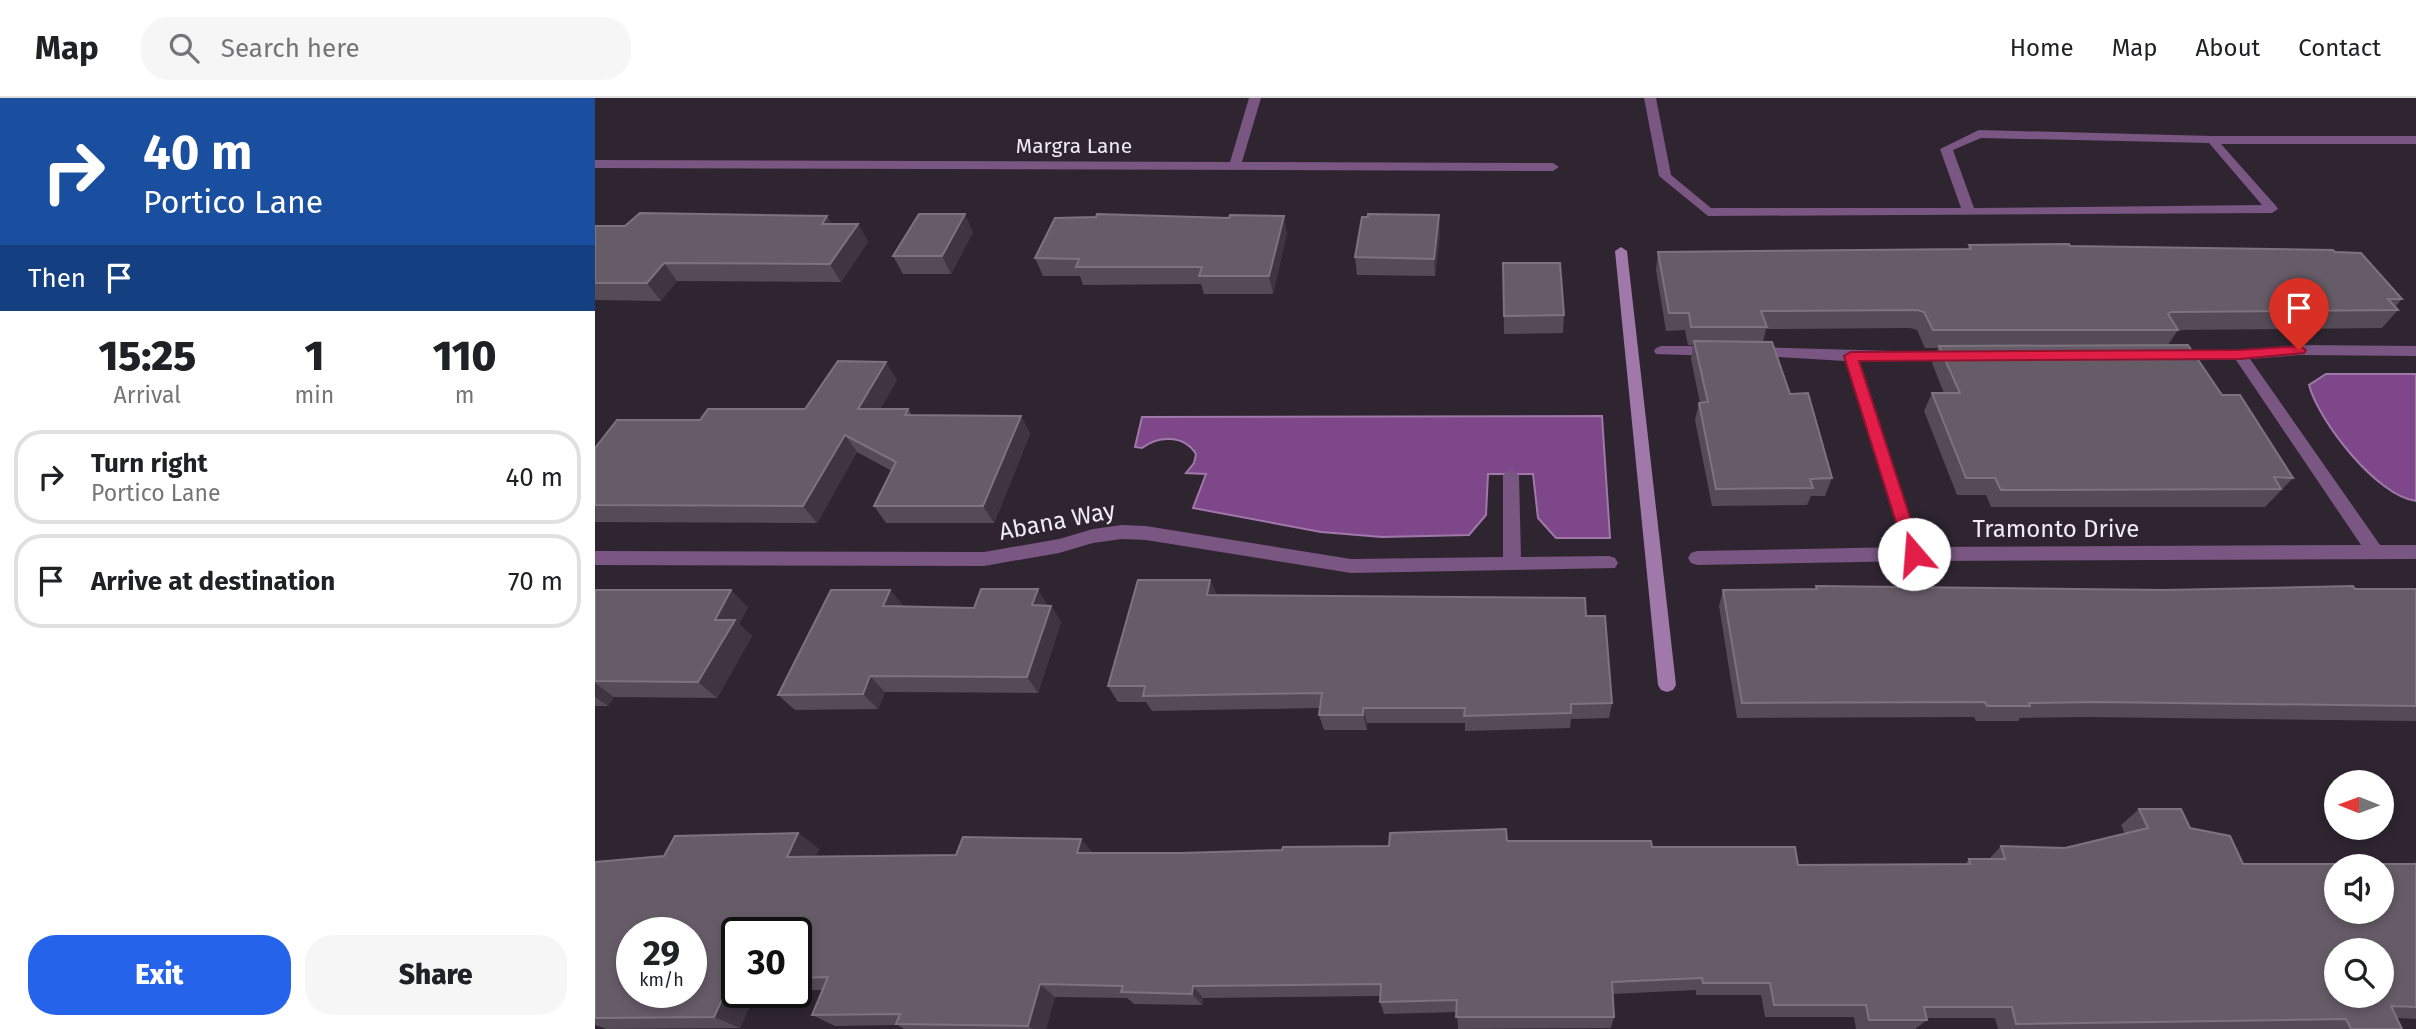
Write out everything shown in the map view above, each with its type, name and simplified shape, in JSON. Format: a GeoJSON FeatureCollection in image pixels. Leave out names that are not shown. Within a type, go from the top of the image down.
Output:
{"type":"FeatureCollection","features":[{"type":"Feature","properties":{"kind":"street"},"geometry":{"type":"LineString","coordinates":[[1235,165],[1255,98]]}},
{"type":"Feature","properties":{"kind":"street"},"geometry":{"type":"LineString","coordinates":[[1650,98],[1665,176],[1708,212],[2272,209],[2212,140]]}},
{"type":"Feature","properties":{"kind":"street"},"geometry":{"type":"LineString","coordinates":[[1969,212],[1946,149],[1979,134],[2212,140],[2416,141]]}},
{"type":"Feature","properties":{"kind":"street","name":"Margra Lane"},"geometry":{"type":"LineString","coordinates":[[595,164],[1553,167]]}},
{"type":"Feature","properties":{"kind":"street"},"geometry":{"type":"LineString","coordinates":[[2156,355],[2240,355],[2299,350],[2416,351]]}},
{"type":"Feature","properties":{"kind":"street"},"geometry":{"type":"LineString","coordinates":[[1661,351],[1976,356]]}},
{"type":"Feature","properties":{"kind":"street"},"geometry":{"type":"LineString","coordinates":[[2240,355],[2375,552]]}},
{"type":"Feature","properties":{"kind":"street"},"geometry":{"type":"LineString","coordinates":[[1851,356],[1914,554]]}},
{"type":"Feature","properties":{"kind":"street"},"geometry":{"type":"LineString","coordinates":[[1511,475],[1512,564]]}},
{"type":"Feature","properties":{"kind":"street","name":"Abana Way"},"geometry":{"type":"LineString","coordinates":[[595,558],[984,559],[1122,532],[1146,533],[1351,566],[1609,563]]}},
{"type":"Feature","properties":{"kind":"street","name":"Tramonto Drive"},"geometry":{"type":"LineString","coordinates":[[1697,558],[1914,554],[2416,552]]}},
{"type":"Feature","properties":{"kind":"shaded area"},"geometry":{"type":"Polygon","coordinates":[[[2326,374],[2416,374],[2416,501],[2384,486],[2337,437],[2324,418],[2309,385],[2326,374]]]}},
{"type":"Feature","properties":{"kind":"shaded area"},"geometry":{"type":"Polygon","coordinates":[[[1602,416],[1610,538],[1556,538],[1538,518],[1533,474],[1488,474],[1486,515],[1469,535],[1382,537],[1321,532],[1193,508],[1206,474],[1186,473],[1194,463],[1196,454],[1191,448],[1171,439],[1156,441],[1142,448],[1135,447],[1142,417],[1602,416]]]}},
{"type":"Feature","properties":{"kind":"building"},"geometry":{"type":"Polygon","coordinates":[[[640,213],[827,216],[822,224],[858,224],[830,264],[664,263],[647,283],[595,283],[595,226],[625,226],[640,213]]]}},
{"type":"Feature","properties":{"kind":"building"},"geometry":{"type":"Polygon","coordinates":[[[919,214],[965,214],[942,256],[893,256],[919,214]]]}},
{"type":"Feature","properties":{"kind":"building"},"geometry":{"type":"Polygon","coordinates":[[[1097,214],[1229,218],[1230,215],[1284,216],[1269,276],[1199,276],[1202,267],[1076,267],[1079,259],[1035,258],[1055,218],[1096,217],[1097,214]]]}},
{"type":"Feature","properties":{"kind":"building"},"geometry":{"type":"Polygon","coordinates":[[[1368,214],[1439,215],[1434,259],[1355,257],[1362,217],[1368,217],[1368,214]]]}},
{"type":"Feature","properties":{"kind":"building"},"geometry":{"type":"Polygon","coordinates":[[[2069,244],[2333,250],[2361,253],[2402,299],[2388,299],[2398,310],[2171,312],[2168,314],[2178,330],[1933,330],[1924,312],[1917,310],[1761,311],[1767,327],[1691,327],[1689,313],[1669,313],[1658,252],[1971,249],[1969,245],[2069,244]]]}},
{"type":"Feature","properties":{"kind":"building"},"geometry":{"type":"Polygon","coordinates":[[[1503,263],[1560,263],[1564,315],[1504,316],[1503,263]]]}},
{"type":"Feature","properties":{"kind":"building"},"geometry":{"type":"Polygon","coordinates":[[[1694,341],[1772,342],[1790,394],[1808,393],[1832,478],[1810,479],[1813,488],[1716,489],[1699,403],[1708,402],[1694,341]]]}},
{"type":"Feature","properties":{"kind":"building"},"geometry":{"type":"Polygon","coordinates":[[[2188,345],[2222,395],[2240,395],[2293,478],[2274,477],[2281,489],[2001,490],[1995,478],[1966,478],[1932,393],[1960,393],[1939,346],[2188,345]]]}},
{"type":"Feature","properties":{"kind":"building"},"geometry":{"type":"Polygon","coordinates":[[[838,361],[886,362],[858,409],[908,409],[905,415],[1021,416],[983,506],[874,506],[896,462],[845,435],[803,506],[595,505],[595,448],[617,420],[700,420],[708,409],[805,409],[838,361]]]}},
{"type":"Feature","properties":{"kind":"building"},"geometry":{"type":"Polygon","coordinates":[[[1138,580],[1210,580],[1207,595],[1585,598],[1586,616],[1605,616],[1612,703],[1571,704],[1571,713],[1464,716],[1465,708],[1363,708],[1363,715],[1319,715],[1322,693],[1143,696],[1145,686],[1108,686],[1138,580]]]}},
{"type":"Feature","properties":{"kind":"building"},"geometry":{"type":"Polygon","coordinates":[[[1816,586],[2164,590],[2353,586],[2355,589],[2416,589],[2416,706],[2098,702],[2029,703],[2030,706],[1987,706],[1985,702],[1742,703],[1723,590],[1817,589],[1816,586]]]}},
{"type":"Feature","properties":{"kind":"building"},"geometry":{"type":"Polygon","coordinates":[[[981,589],[1038,589],[1032,605],[1051,606],[1027,677],[870,676],[863,694],[778,695],[831,590],[890,590],[883,606],[974,608],[981,589]]]}},
{"type":"Feature","properties":{"kind":"building"},"geometry":{"type":"Polygon","coordinates":[[[595,590],[731,590],[715,620],[735,620],[698,682],[595,681],[595,590]]]}},
{"type":"Feature","properties":{"kind":"building"},"geometry":{"type":"Polygon","coordinates":[[[2139,809],[2181,809],[2190,828],[2230,836],[2243,864],[2324,864],[2324,924],[2394,924],[2394,864],[2416,864],[2416,1007],[2394,1006],[2394,938],[2324,938],[2324,1008],[2392,1008],[2402,1029],[2351,1029],[2346,1019],[2016,1024],[2012,1007],[1924,1007],[1927,1020],[1869,1020],[1866,1005],[1774,1005],[1770,983],[1703,983],[1702,978],[1612,982],[1614,1017],[1456,1017],[1457,1000],[1380,1002],[1381,984],[1193,986],[1192,994],[1121,992],[1123,986],[1040,984],[1028,1026],[896,1024],[900,1014],[812,1015],[828,977],[812,978],[812,917],[721,917],[721,1002],[714,1017],[595,1018],[595,862],[664,856],[675,836],[798,833],[787,857],[956,855],[963,837],[1081,839],[1077,853],[1181,853],[1282,850],[1283,847],[1389,846],[1390,833],[1506,829],[1507,841],[1651,841],[1652,847],[1795,847],[1798,865],[1970,864],[1969,859],[2005,859],[2001,846],[2065,848],[2148,828],[2139,809]]]}},
{"type":"Feature","properties":{"kind":"waterway"},"geometry":{"type":"LineString","coordinates":[[1621,251],[1667,685]]}},
{"type":"Feature","properties":{"kind":"route"},"geometry":{"type":"LineString","coordinates":[[1914,554],[1851,356],[2240,355],[2299,350]]}}]}
